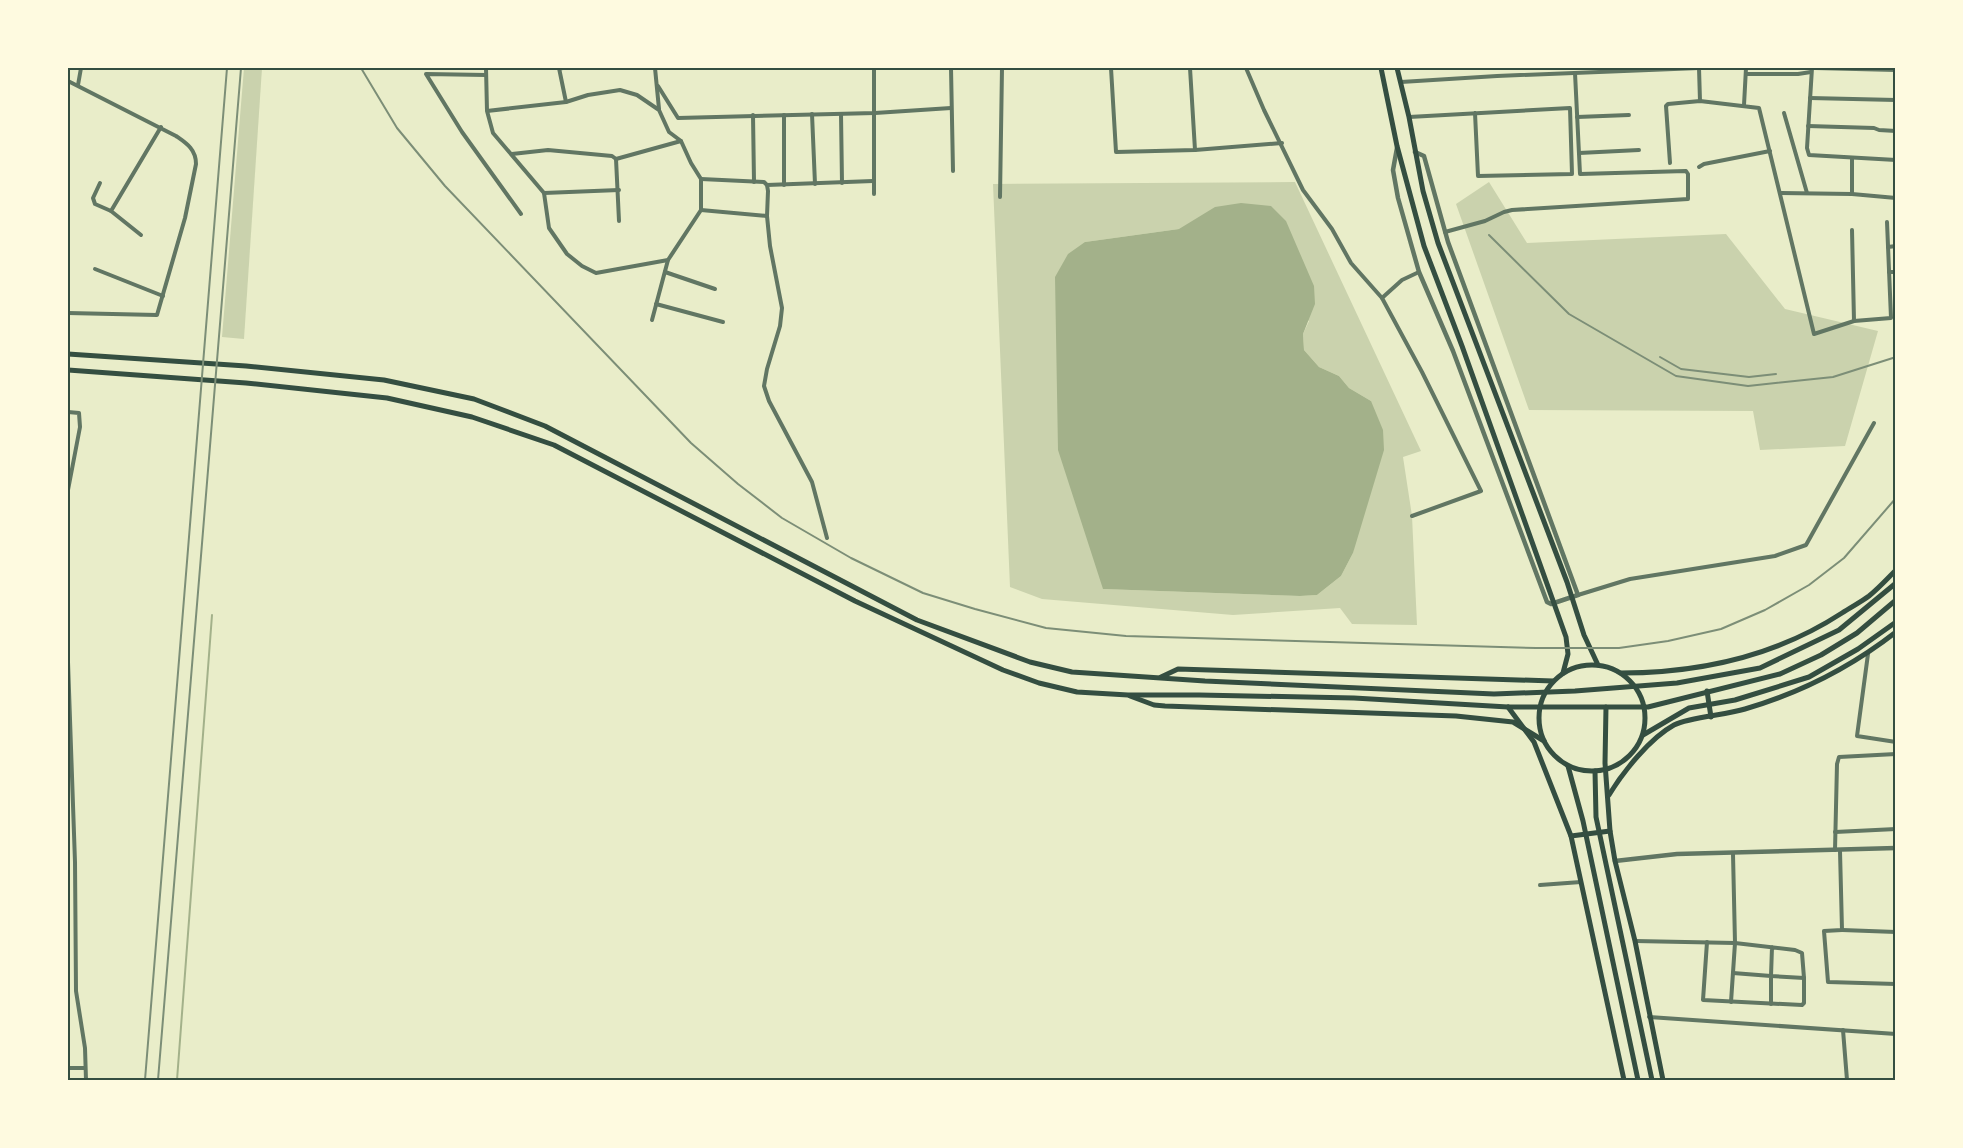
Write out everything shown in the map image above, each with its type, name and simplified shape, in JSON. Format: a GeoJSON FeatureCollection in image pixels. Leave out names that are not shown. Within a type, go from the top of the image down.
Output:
{"type":"FeatureCollection","features":[{"type":"Feature","properties":{"kind":"main road"},"geometry":{"type":"LineString","coordinates":[[1381,68],[1405,176],[1424,246],[1566,637],[1568,654],[1563,673]]}},
{"type":"Feature","properties":{"kind":"main road"},"geometry":{"type":"LineString","coordinates":[[1397,68],[1418,168],[1438,243],[1567,582],[1584,635],[1598,665]]}},
{"type":"Feature","properties":{"kind":"main road"},"geometry":{"type":"LineString","coordinates":[[68,354],[246,366],[384,380],[474,399],[544,426],[917,620],[992,649],[1050,668],[1072,672],[1205,681],[1494,694],[1575,691],[1677,683],[1760,668],[1839,630],[1896,582]]}},
{"type":"Feature","properties":{"kind":"main road"},"geometry":{"type":"LineString","coordinates":[[68,370],[246,383],[387,398],[472,417],[554,445],[855,601],[1003,670],[1039,683],[1077,692],[1128,695],[1199,694],[1354,698],[1508,707],[1648,707],[1780,674],[1821,655],[1857,633],[1896,600]]}},
{"type":"Feature","properties":{"kind":"main road"},"geometry":{"type":"LineString","coordinates":[[1621,673],[1678,670],[1719,664],[1763,652],[1803,636],[1828,622],[1869,596],[1896,570]]}},
{"type":"Feature","properties":{"kind":"main road"},"geometry":{"type":"LineString","coordinates":[[1643,735],[1689,708],[1735,699],[1809,677],[1850,654],[1896,622]]}},
{"type":"Feature","properties":{"kind":"main road"},"geometry":{"type":"LineString","coordinates":[[1608,796],[1620,776],[1660,735],[1675,724],[1745,709],[1819,681],[1868,654],[1896,633]]}},
{"type":"Feature","properties":{"kind":"main road"},"geometry":{"type":"LineString","coordinates":[[1598,665],[1621,673],[1634,684],[1642,700],[1645,717],[1643,735],[1635,749],[1624,760],[1610,768],[1595,771],[1581,770],[1568,766],[1554,755],[1544,741],[1540,729],[1541,703],[1553,681],[1563,673],[1580,666],[1598,665]]}},
{"type":"Feature","properties":{"kind":"main road"},"geometry":{"type":"LineString","coordinates":[[1160,677],[1178,669],[1553,681]]}},
{"type":"Feature","properties":{"kind":"main road"},"geometry":{"type":"LineString","coordinates":[[1707,691],[1711,717]]}},
{"type":"Feature","properties":{"kind":"main road"},"geometry":{"type":"LineString","coordinates":[[1128,695],[1154,705],[1165,706],[1456,716],[1513,722],[1544,741]]}},
{"type":"Feature","properties":{"kind":"main road"},"geometry":{"type":"LineString","coordinates":[[1508,707],[1534,742],[1571,836],[1624,1080]]}},
{"type":"Feature","properties":{"kind":"main road"},"geometry":{"type":"LineString","coordinates":[[1606,707],[1605,763],[1614,861],[1635,941],[1663,1080]]}},
{"type":"Feature","properties":{"kind":"main road"},"geometry":{"type":"LineString","coordinates":[[1568,766],[1583,821],[1638,1080]]}},
{"type":"Feature","properties":{"kind":"main road"},"geometry":{"type":"LineString","coordinates":[[1595,771],[1596,817],[1652,1080]]}},
{"type":"Feature","properties":{"kind":"main road"},"geometry":{"type":"LineString","coordinates":[[1571,836],[1610,831]]}},
{"type":"Feature","properties":{"kind":"street"},"geometry":{"type":"LineString","coordinates":[[78,85],[81,68]]}},
{"type":"Feature","properties":{"kind":"street"},"geometry":{"type":"LineString","coordinates":[[486,68],[487,111],[493,133],[544,193],[549,228],[567,254],[582,266],[596,273],[668,260]]}},
{"type":"Feature","properties":{"kind":"street"},"geometry":{"type":"LineString","coordinates":[[560,68],[566,102]]}},
{"type":"Feature","properties":{"kind":"street"},"geometry":{"type":"LineString","coordinates":[[652,320],[668,260],[701,210],[701,179],[681,141],[669,132],[659,110],[655,68]]}},
{"type":"Feature","properties":{"kind":"street"},"geometry":{"type":"LineString","coordinates":[[874,68],[874,194]]}},
{"type":"Feature","properties":{"kind":"street"},"geometry":{"type":"LineString","coordinates":[[951,68],[953,171]]}},
{"type":"Feature","properties":{"kind":"street"},"geometry":{"type":"LineString","coordinates":[[1000,197],[1002,68]]}},
{"type":"Feature","properties":{"kind":"street"},"geometry":{"type":"LineString","coordinates":[[1111,68],[1116,152],[1195,150],[1282,143]]}},
{"type":"Feature","properties":{"kind":"street"},"geometry":{"type":"LineString","coordinates":[[1190,68],[1195,150]]}},
{"type":"Feature","properties":{"kind":"street"},"geometry":{"type":"LineString","coordinates":[[1246,68],[1303,190],[1332,229],[1351,263],[1382,298],[1422,372],[1481,491],[1412,516]]}},
{"type":"Feature","properties":{"kind":"street"},"geometry":{"type":"LineString","coordinates":[[1496,68],[1497,76]]}},
{"type":"Feature","properties":{"kind":"street"},"geometry":{"type":"LineString","coordinates":[[1400,82],[1699,68],[1700,101]]}},
{"type":"Feature","properties":{"kind":"street"},"geometry":{"type":"LineString","coordinates":[[1744,105],[1746,68]]}},
{"type":"Feature","properties":{"kind":"street"},"geometry":{"type":"LineString","coordinates":[[1747,74],[1798,75],[1813,69],[1896,70]]}},
{"type":"Feature","properties":{"kind":"street"},"geometry":{"type":"LineString","coordinates":[[1813,69],[1808,126],[1809,155],[1896,160]]}},
{"type":"Feature","properties":{"kind":"street"},"geometry":{"type":"LineString","coordinates":[[1445,232],[1485,221],[1512,210],[1689,197],[1686,171],[1580,174],[1575,73]]}},
{"type":"Feature","properties":{"kind":"street"},"geometry":{"type":"LineString","coordinates":[[486,75],[426,74],[462,132],[521,214]]}},
{"type":"Feature","properties":{"kind":"street"},"geometry":{"type":"LineString","coordinates":[[68,81],[161,127],[189,146],[196,155],[185,218],[156,315],[68,313]]}},
{"type":"Feature","properties":{"kind":"street"},"geometry":{"type":"LineString","coordinates":[[658,86],[678,118],[841,114],[951,108]]}},
{"type":"Feature","properties":{"kind":"street"},"geometry":{"type":"LineString","coordinates":[[487,111],[566,102],[588,95],[620,90],[637,95],[659,110]]}},
{"type":"Feature","properties":{"kind":"street"},"geometry":{"type":"LineString","coordinates":[[1810,98],[1896,100]]}},
{"type":"Feature","properties":{"kind":"street"},"geometry":{"type":"LineString","coordinates":[[1670,163],[1666,106],[1668,104],[1700,101],[1759,108],[1814,334],[1854,321],[1893,317],[1887,222]]}},
{"type":"Feature","properties":{"kind":"street"},"geometry":{"type":"LineString","coordinates":[[1409,117],[1475,113],[1570,108],[1572,174],[1478,176],[1475,113]]}},
{"type":"Feature","properties":{"kind":"street"},"geometry":{"type":"LineString","coordinates":[[1784,113],[1807,193]]}},
{"type":"Feature","properties":{"kind":"street"},"geometry":{"type":"LineString","coordinates":[[812,114],[815,184]]}},
{"type":"Feature","properties":{"kind":"street"},"geometry":{"type":"LineString","coordinates":[[841,114],[842,183]]}},
{"type":"Feature","properties":{"kind":"street"},"geometry":{"type":"LineString","coordinates":[[784,115],[784,185]]}},
{"type":"Feature","properties":{"kind":"street"},"geometry":{"type":"LineString","coordinates":[[1577,117],[1629,115]]}},
{"type":"Feature","properties":{"kind":"street"},"geometry":{"type":"LineString","coordinates":[[753,116],[754,182]]}},
{"type":"Feature","properties":{"kind":"street"},"geometry":{"type":"LineString","coordinates":[[1808,126],[1896,131]]}},
{"type":"Feature","properties":{"kind":"street"},"geometry":{"type":"LineString","coordinates":[[111,211],[161,127]]}},
{"type":"Feature","properties":{"kind":"street"},"geometry":{"type":"LineString","coordinates":[[511,154],[548,150],[604,155],[616,159],[681,141]]}},
{"type":"Feature","properties":{"kind":"street"},"geometry":{"type":"LineString","coordinates":[[1398,147],[1393,170],[1398,198],[1419,272],[1453,351],[1547,602],[1551,604],[1630,579],[1775,556],[1806,545],[1874,423]]}},
{"type":"Feature","properties":{"kind":"street"},"geometry":{"type":"LineString","coordinates":[[1579,153],[1640,150]]}},
{"type":"Feature","properties":{"kind":"street"},"geometry":{"type":"LineString","coordinates":[[1699,167],[1704,164],[1770,151]]}},
{"type":"Feature","properties":{"kind":"street"},"geometry":{"type":"LineString","coordinates":[[1415,152],[1424,156],[1445,232],[1578,595]]}},
{"type":"Feature","properties":{"kind":"street"},"geometry":{"type":"LineString","coordinates":[[1852,158],[1852,194]]}},
{"type":"Feature","properties":{"kind":"street"},"geometry":{"type":"LineString","coordinates":[[616,159],[619,221]]}},
{"type":"Feature","properties":{"kind":"street"},"geometry":{"type":"LineString","coordinates":[[701,179],[764,182],[767,185],[873,181]]}},
{"type":"Feature","properties":{"kind":"street"},"geometry":{"type":"LineString","coordinates":[[100,183],[93,198],[95,204],[111,211],[141,235]]}},
{"type":"Feature","properties":{"kind":"street"},"geometry":{"type":"LineString","coordinates":[[767,185],[770,246],[782,308],[780,326],[764,386],[812,482],[827,538]]}},
{"type":"Feature","properties":{"kind":"street"},"geometry":{"type":"LineString","coordinates":[[544,193],[619,190]]}},
{"type":"Feature","properties":{"kind":"street"},"geometry":{"type":"LineString","coordinates":[[1781,193],[1852,194],[1896,198]]}},
{"type":"Feature","properties":{"kind":"street"},"geometry":{"type":"LineString","coordinates":[[701,210],[767,216]]}},
{"type":"Feature","properties":{"kind":"street"},"geometry":{"type":"LineString","coordinates":[[1852,230],[1854,321]]}},
{"type":"Feature","properties":{"kind":"street"},"geometry":{"type":"LineString","coordinates":[[1888,247],[1896,246]]}},
{"type":"Feature","properties":{"kind":"street"},"geometry":{"type":"LineString","coordinates":[[95,269],[163,296]]}},
{"type":"Feature","properties":{"kind":"street"},"geometry":{"type":"LineString","coordinates":[[665,272],[715,289]]}},
{"type":"Feature","properties":{"kind":"street"},"geometry":{"type":"LineString","coordinates":[[1382,298],[1402,280],[1419,272]]}},
{"type":"Feature","properties":{"kind":"street"},"geometry":{"type":"LineString","coordinates":[[1889,272],[1896,272]]}},
{"type":"Feature","properties":{"kind":"street"},"geometry":{"type":"LineString","coordinates":[[656,304],[723,322]]}},
{"type":"Feature","properties":{"kind":"street"},"geometry":{"type":"LineString","coordinates":[[68,412],[79,413],[80,427],[68,490]]}},
{"type":"Feature","properties":{"kind":"street"},"geometry":{"type":"LineString","coordinates":[[1868,654],[1857,736],[1896,742]]}},
{"type":"Feature","properties":{"kind":"street"},"geometry":{"type":"LineString","coordinates":[[68,662],[75,862],[76,991],[85,1048],[86,1080]]}},
{"type":"Feature","properties":{"kind":"street"},"geometry":{"type":"LineString","coordinates":[[1842,930],[1835,832],[1839,757],[1896,754]]}},
{"type":"Feature","properties":{"kind":"street"},"geometry":{"type":"LineString","coordinates":[[1835,832],[1896,829]]}},
{"type":"Feature","properties":{"kind":"street"},"geometry":{"type":"LineString","coordinates":[[1614,861],[1677,854],[1896,848]]}},
{"type":"Feature","properties":{"kind":"street"},"geometry":{"type":"LineString","coordinates":[[1731,1002],[1735,943],[1734,854]]}},
{"type":"Feature","properties":{"kind":"street"},"geometry":{"type":"LineString","coordinates":[[1540,885],[1581,882]]}},
{"type":"Feature","properties":{"kind":"street"},"geometry":{"type":"LineString","coordinates":[[1896,932],[1824,931],[1828,982],[1896,984]]}},
{"type":"Feature","properties":{"kind":"street"},"geometry":{"type":"LineString","coordinates":[[1635,941],[1707,942],[1735,943],[1795,950],[1802,953],[1804,1003],[1802,1005],[1703,1000],[1707,942]]}},
{"type":"Feature","properties":{"kind":"street"},"geometry":{"type":"LineString","coordinates":[[1771,1004],[1772,948]]}},
{"type":"Feature","properties":{"kind":"street"},"geometry":{"type":"LineString","coordinates":[[1733,973],[1804,978]]}},
{"type":"Feature","properties":{"kind":"street"},"geometry":{"type":"LineString","coordinates":[[1649,1017],[1896,1034]]}},
{"type":"Feature","properties":{"kind":"street"},"geometry":{"type":"LineString","coordinates":[[1843,1030],[1847,1080]]}},
{"type":"Feature","properties":{"kind":"street"},"geometry":{"type":"LineString","coordinates":[[68,1068],[85,1068]]}},
{"type":"Feature","properties":{"kind":"shaded area"},"geometry":{"type":"Polygon","coordinates":[[[244,68],[262,68],[244,339],[222,337],[244,68]]]}},
{"type":"Feature","properties":{"kind":"shaded area"},"geometry":{"type":"Polygon","coordinates":[[[1295,182],[1421,451],[1403,457],[1412,516],[1417,625],[1352,624],[1340,608],[1233,615],[1042,599],[1010,587],[993,184],[1295,182]],[[1179,229],[1085,242],[1103,589],[1300,596],[1317,595],[1341,576],[1353,553],[1371,401],[1349,388],[1339,376],[1319,367],[1304,350],[1303,334],[1309,321],[1179,229]]]}},
{"type":"Feature","properties":{"kind":"shaded area"},"geometry":{"type":"Polygon","coordinates":[[[1489,182],[1527,243],[1726,234],[1785,309],[1878,331],[1845,446],[1760,450],[1753,411],[1529,410],[1456,204],[1489,182]]]}},
{"type":"Feature","properties":{"kind":"shaded area"},"geometry":{"type":"Polygon","coordinates":[[[1241,203],[1271,206],[1286,221],[1314,286],[1315,304],[1303,334],[1304,350],[1319,367],[1339,376],[1349,388],[1371,401],[1383,430],[1384,450],[1353,553],[1341,576],[1317,595],[1103,589],[1058,450],[1055,277],[1068,254],[1085,242],[1179,229],[1215,207],[1241,203]]]}},
{"type":"Feature","properties":{"kind":"waterway"},"geometry":{"type":"LineString","coordinates":[[177,1080],[212,615]]}},
{"type":"Feature","properties":{"kind":"railway"},"geometry":{"type":"LineString","coordinates":[[145,1080],[227,68]]}},
{"type":"Feature","properties":{"kind":"railway"},"geometry":{"type":"LineString","coordinates":[[158,1080],[241,68]]}},
{"type":"Feature","properties":{"kind":"railway"},"geometry":{"type":"LineString","coordinates":[[361,68],[397,128],[445,186],[691,443],[782,518],[851,558],[923,593],[975,609],[1046,628],[1126,636],[1536,648],[1619,648],[1668,641],[1721,629],[1765,610],[1809,585],[1844,558],[1896,498]]}},
{"type":"Feature","properties":{"kind":"railway"},"geometry":{"type":"LineString","coordinates":[[1489,235],[1569,314],[1676,376],[1748,386],[1833,377],[1896,357]]}},
{"type":"Feature","properties":{"kind":"railway"},"geometry":{"type":"LineString","coordinates":[[1660,357],[1681,369],[1749,377],[1776,374]]}}]}
